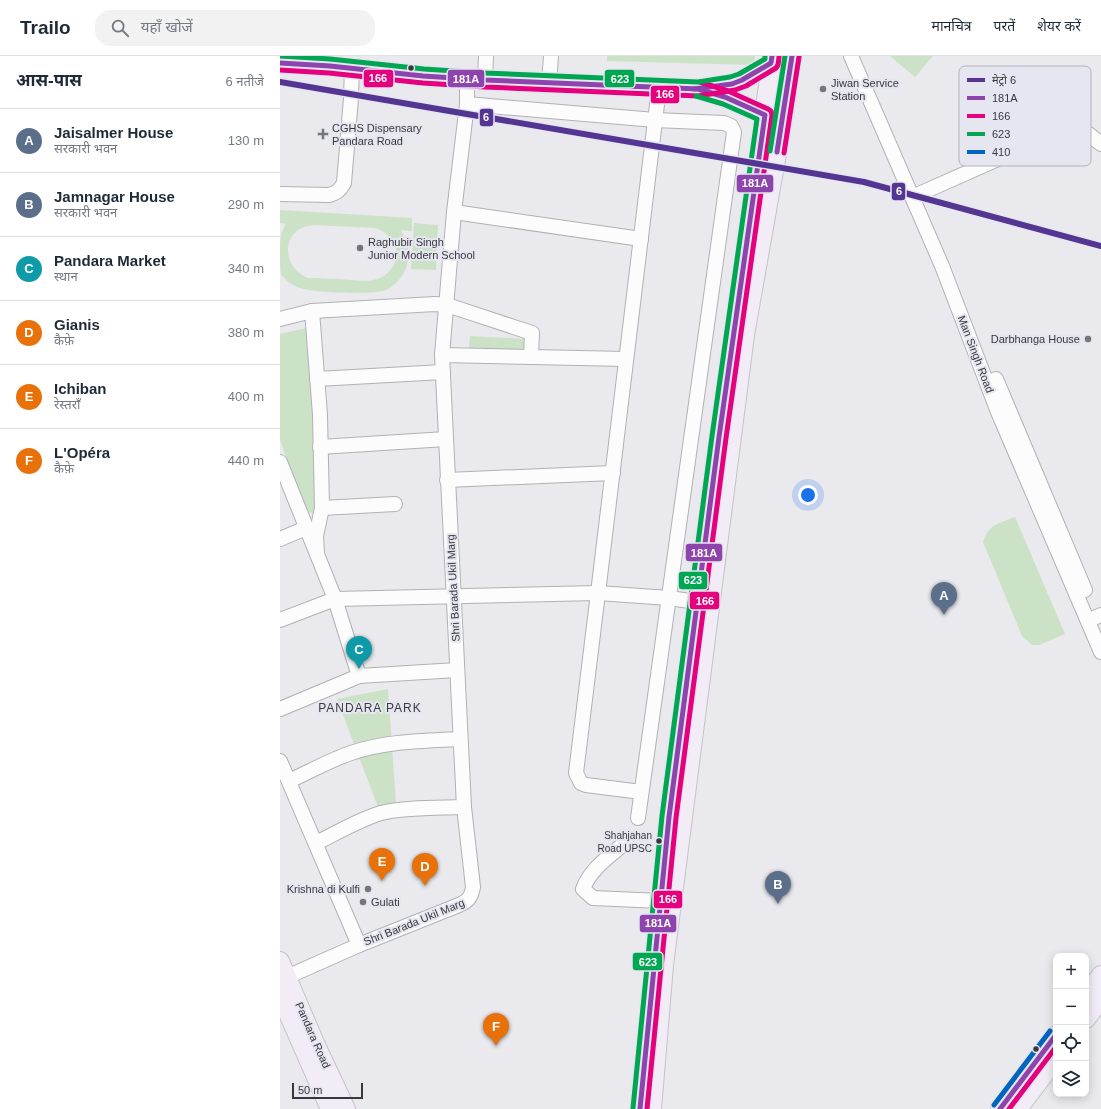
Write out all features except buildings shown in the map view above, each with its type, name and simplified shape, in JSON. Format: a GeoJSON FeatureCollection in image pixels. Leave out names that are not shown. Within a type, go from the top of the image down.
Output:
{"type":"FeatureCollection","features":[{"type":"Feature","properties":{"kind":"main road"},"geometry":{"type":"LineString","coordinates":[[652,1109],[664,965],[745,335],[792,56]]}},
{"type":"Feature","properties":{"kind":"main road"},"geometry":{"type":"LineString","coordinates":[[640,1109],[669,817],[718,445],[772,60]]}},
{"type":"Feature","properties":{"kind":"main road","name":"Pandara Road"},"geometry":{"type":"LineString","coordinates":[[280,961],[283,979],[346,1109]]}},
{"type":"Feature","properties":{"kind":"main road"},"geometry":{"type":"LineString","coordinates":[[1089,991],[1101,975]]}},
{"type":"Feature","properties":{"kind":"main road","name":"Pandara Road"},"geometry":{"type":"LineString","coordinates":[[280,995],[330,1109]]}},
{"type":"Feature","properties":{"kind":"main road"},"geometry":{"type":"LineString","coordinates":[[1089,1015],[1101,999]]}},
{"type":"Feature","properties":{"kind":"main road"},"geometry":{"type":"LineString","coordinates":[[1000,1109],[1053,1039]]}},
{"type":"Feature","properties":{"kind":"main road"},"geometry":{"type":"LineString","coordinates":[[1018,1109],[1054,1061]]}},
{"type":"Feature","properties":{"kind":"street"},"geometry":{"type":"LineString","coordinates":[[485,80],[486,56]]}},
{"type":"Feature","properties":{"kind":"street"},"geometry":{"type":"LineString","coordinates":[[549,83],[551,56]]}},
{"type":"Feature","properties":{"kind":"street","name":"Man Singh Road"},"geometry":{"type":"LineString","coordinates":[[851,56],[942,266],[1001,418],[1101,652]]}},
{"type":"Feature","properties":{"kind":"street","name":"Man Singh Road"},"geometry":{"type":"LineString","coordinates":[[861,56],[950,265],[1043,493],[1098,617],[1101,633]]}},
{"type":"Feature","properties":{"kind":"street"},"geometry":{"type":"LineString","coordinates":[[280,63],[330,61],[352,68],[423,76],[698,89],[732,84],[742,80],[772,60]]}},
{"type":"Feature","properties":{"kind":"street"},"geometry":{"type":"LineString","coordinates":[[280,194],[329,195],[336,193],[344,183],[352,68]]}},
{"type":"Feature","properties":{"kind":"street","name":"Shri Barada Ukil Marg"},"geometry":{"type":"LineString","coordinates":[[283,979],[359,945],[459,906],[468,901],[472,896],[473,888],[464,807],[460,739],[442,355],[454,212],[467,104],[467,79]]}},
{"type":"Feature","properties":{"kind":"street"},"geometry":{"type":"LineString","coordinates":[[641,792],[586,786],[581,783],[576,773],[659,88]]}},
{"type":"Feature","properties":{"kind":"street"},"geometry":{"type":"LineString","coordinates":[[698,89],[726,97],[765,115]]}},
{"type":"Feature","properties":{"kind":"street"},"geometry":{"type":"LineString","coordinates":[[467,104],[655,120],[724,123],[731,126],[734,132],[638,818]]}},
{"type":"Feature","properties":{"kind":"street"},"geometry":{"type":"LineString","coordinates":[[1091,136],[1101,144]]}},
{"type":"Feature","properties":{"kind":"street"},"geometry":{"type":"LineString","coordinates":[[919,194],[983,166]]}},
{"type":"Feature","properties":{"kind":"street"},"geometry":{"type":"LineString","coordinates":[[454,212],[641,239]]}},
{"type":"Feature","properties":{"kind":"street"},"geometry":{"type":"LineString","coordinates":[[280,319],[312,311],[435,304],[447,305],[532,333],[531,357]]}},
{"type":"Feature","properties":{"kind":"street"},"geometry":{"type":"LineString","coordinates":[[280,539],[311,532],[328,508],[320,447],[312,311]]}},
{"type":"Feature","properties":{"kind":"street"},"geometry":{"type":"LineString","coordinates":[[442,355],[626,359]]}},
{"type":"Feature","properties":{"kind":"street"},"geometry":{"type":"LineString","coordinates":[[317,379],[443,372]]}},
{"type":"Feature","properties":{"kind":"street"},"geometry":{"type":"LineString","coordinates":[[320,447],[446,439]]}},
{"type":"Feature","properties":{"kind":"street"},"geometry":{"type":"LineString","coordinates":[[280,464],[311,532],[317,554],[335,599],[359,676]]}},
{"type":"Feature","properties":{"kind":"street"},"geometry":{"type":"LineString","coordinates":[[447,480],[613,472]]}},
{"type":"Feature","properties":{"kind":"street"},"geometry":{"type":"LineString","coordinates":[[328,508],[394,504]]}},
{"type":"Feature","properties":{"kind":"street"},"geometry":{"type":"LineString","coordinates":[[280,620],[335,599],[453,595],[598,593],[669,598],[697,602]]}},
{"type":"Feature","properties":{"kind":"street"},"geometry":{"type":"LineString","coordinates":[[280,709],[359,676],[457,670]]}},
{"type":"Feature","properties":{"kind":"street"},"geometry":{"type":"LineString","coordinates":[[289,781],[350,753],[367,748],[399,742],[460,739]]}},
{"type":"Feature","properties":{"kind":"street"},"geometry":{"type":"LineString","coordinates":[[280,761],[359,945]]}},
{"type":"Feature","properties":{"kind":"street"},"geometry":{"type":"LineString","coordinates":[[316,843],[380,813],[464,807]]}},
{"type":"Feature","properties":{"kind":"street"},"geometry":{"type":"LineString","coordinates":[[626,842],[599,865],[586,881],[583,889],[593,898],[660,901]]}},
{"type":"Feature","properties":{"kind":"green space"},"geometry":{"type":"Polygon","coordinates":[[[607,56],[755,56],[754,65],[607,61],[607,56]]]}},
{"type":"Feature","properties":{"kind":"green space"},"geometry":{"type":"Polygon","coordinates":[[[890,56],[933,56],[915,77],[890,56]]]}},
{"type":"Feature","properties":{"kind":"green space"},"geometry":{"type":"Polygon","coordinates":[[[280,210],[412,218],[412,231],[400,230],[408,247],[406,268],[401,277],[394,284],[386,290],[379,292],[330,292],[307,290],[297,287],[287,281],[281,274],[280,241],[281,234],[286,224],[280,223],[280,210]],[[316,225],[304,227],[296,232],[290,239],[288,248],[292,265],[299,273],[308,278],[365,281],[378,279],[391,269],[397,254],[395,245],[391,238],[375,228],[316,225]]]}},
{"type":"Feature","properties":{"kind":"green space"},"geometry":{"type":"Polygon","coordinates":[[[414,223],[438,225],[436,270],[411,269],[414,223]]]}},
{"type":"Feature","properties":{"kind":"green space"},"geometry":{"type":"Polygon","coordinates":[[[311,327],[319,512],[306,513],[280,440],[280,334],[311,327]]]}},
{"type":"Feature","properties":{"kind":"green space"},"geometry":{"type":"Polygon","coordinates":[[[470,336],[525,339],[525,351],[469,349],[470,336]]]}},
{"type":"Feature","properties":{"kind":"green space"},"geometry":{"type":"Polygon","coordinates":[[[1015,517],[1065,634],[1039,645],[1032,645],[1022,636],[983,542],[985,536],[991,528],[999,523],[1015,517]]]}},
{"type":"Feature","properties":{"kind":"green space"},"geometry":{"type":"Polygon","coordinates":[[[388,689],[396,804],[378,807],[337,699],[388,689]]]}},
{"type":"Feature","properties":{"kind":"metro line","name":"6"},"geometry":{"type":"LineString","coordinates":[[280,82],[864,182],[1101,246]]}},
{"type":"Feature","properties":{"kind":"transit line","name":"623"},"geometry":{"type":"LineString","coordinates":[[280,56],[485,73],[698,82],[730,77],[739,74],[765,59],[765,56]]}},
{"type":"Feature","properties":{"kind":"transit line","name":"181A"},"geometry":{"type":"LineString","coordinates":[[694,89],[732,84],[742,80],[771,63],[772,56]]}},
{"type":"Feature","properties":{"kind":"transit line","name":"623"},"geometry":{"type":"LineString","coordinates":[[770,151],[785,56]]}},
{"type":"Feature","properties":{"kind":"transit line","name":"181A"},"geometry":{"type":"LineString","coordinates":[[777,152],[792,56]]}},
{"type":"Feature","properties":{"kind":"transit line","name":"166"},"geometry":{"type":"LineString","coordinates":[[280,70],[485,87],[698,96],[735,90],[746,86],[776,68],[779,57]]}},
{"type":"Feature","properties":{"kind":"transit line","name":"166"},"geometry":{"type":"LineString","coordinates":[[784,153],[799,57]]}},
{"type":"Feature","properties":{"kind":"transit line","name":"181A"},"geometry":{"type":"LineString","coordinates":[[280,63],[485,80],[698,89],[725,97],[765,115],[719,437],[669,817],[640,1109]]}},
{"type":"Feature","properties":{"kind":"transit line","name":"166"},"geometry":{"type":"LineString","coordinates":[[647,1109],[676,818],[726,438],[772,115],[771,111],[768,109],[728,91],[700,82]]}},
{"type":"Feature","properties":{"kind":"transit line","name":"623"},"geometry":{"type":"LineString","coordinates":[[633,1108],[662,816],[712,436],[757,119],[723,104],[696,96]]}},
{"type":"Feature","properties":{"kind":"transit line","name":"410"},"geometry":{"type":"LineString","coordinates":[[994,1105],[1050,1031]]}},
{"type":"Feature","properties":{"kind":"transit line","name":"181A"},"geometry":{"type":"LineString","coordinates":[[1000,1109],[1053,1039]]}},
{"type":"Feature","properties":{"kind":"transit line","name":"166"},"geometry":{"type":"LineString","coordinates":[[1009,1109],[1053,1051]]}},
{"type":"Feature","properties":{"kind":"place","name":"Jiwan Service Station"},"geometry":{"type":"Point","coordinates":[823,89]}},
{"type":"Feature","properties":{"kind":"place","name":"CGHS Dispensary Pandara Road"},"geometry":{"type":"Point","coordinates":[323,134]}},
{"type":"Feature","properties":{"kind":"place","name":"Raghubir Singh Junior Modern School"},"geometry":{"type":"Point","coordinates":[360,248]}},
{"type":"Feature","properties":{"kind":"place","name":"Darbhanga House"},"geometry":{"type":"Point","coordinates":[1088,339]}},
{"type":"Feature","properties":{"kind":"place","name":"Jaisalmer House"},"geometry":{"type":"Point","coordinates":[944,615]}},
{"type":"Feature","properties":{"kind":"place","name":"Pandara Market"},"geometry":{"type":"Point","coordinates":[359,669]}},
{"type":"Feature","properties":{"kind":"place","name":"Shahjahan Road UPSC"},"geometry":{"type":"Point","coordinates":[659,841]}},
{"type":"Feature","properties":{"kind":"place","name":"Ichiban"},"geometry":{"type":"Point","coordinates":[382,881]}},
{"type":"Feature","properties":{"kind":"place","name":"Gianis"},"geometry":{"type":"Point","coordinates":[425,886]}},
{"type":"Feature","properties":{"kind":"place","name":"Krishna di Kulfi"},"geometry":{"type":"Point","coordinates":[368,889]}},
{"type":"Feature","properties":{"kind":"place","name":"Gulati"},"geometry":{"type":"Point","coordinates":[363,902]}},
{"type":"Feature","properties":{"kind":"place","name":"Jamnagar House"},"geometry":{"type":"Point","coordinates":[778,904]}},
{"type":"Feature","properties":{"kind":"place","name":"L'Opéra"},"geometry":{"type":"Point","coordinates":[496,1046]}},
{"type":"Feature","properties":{"kind":"district","name":"PANDARA PARK"},"geometry":{"type":"Point","coordinates":[370,708]}}]}
